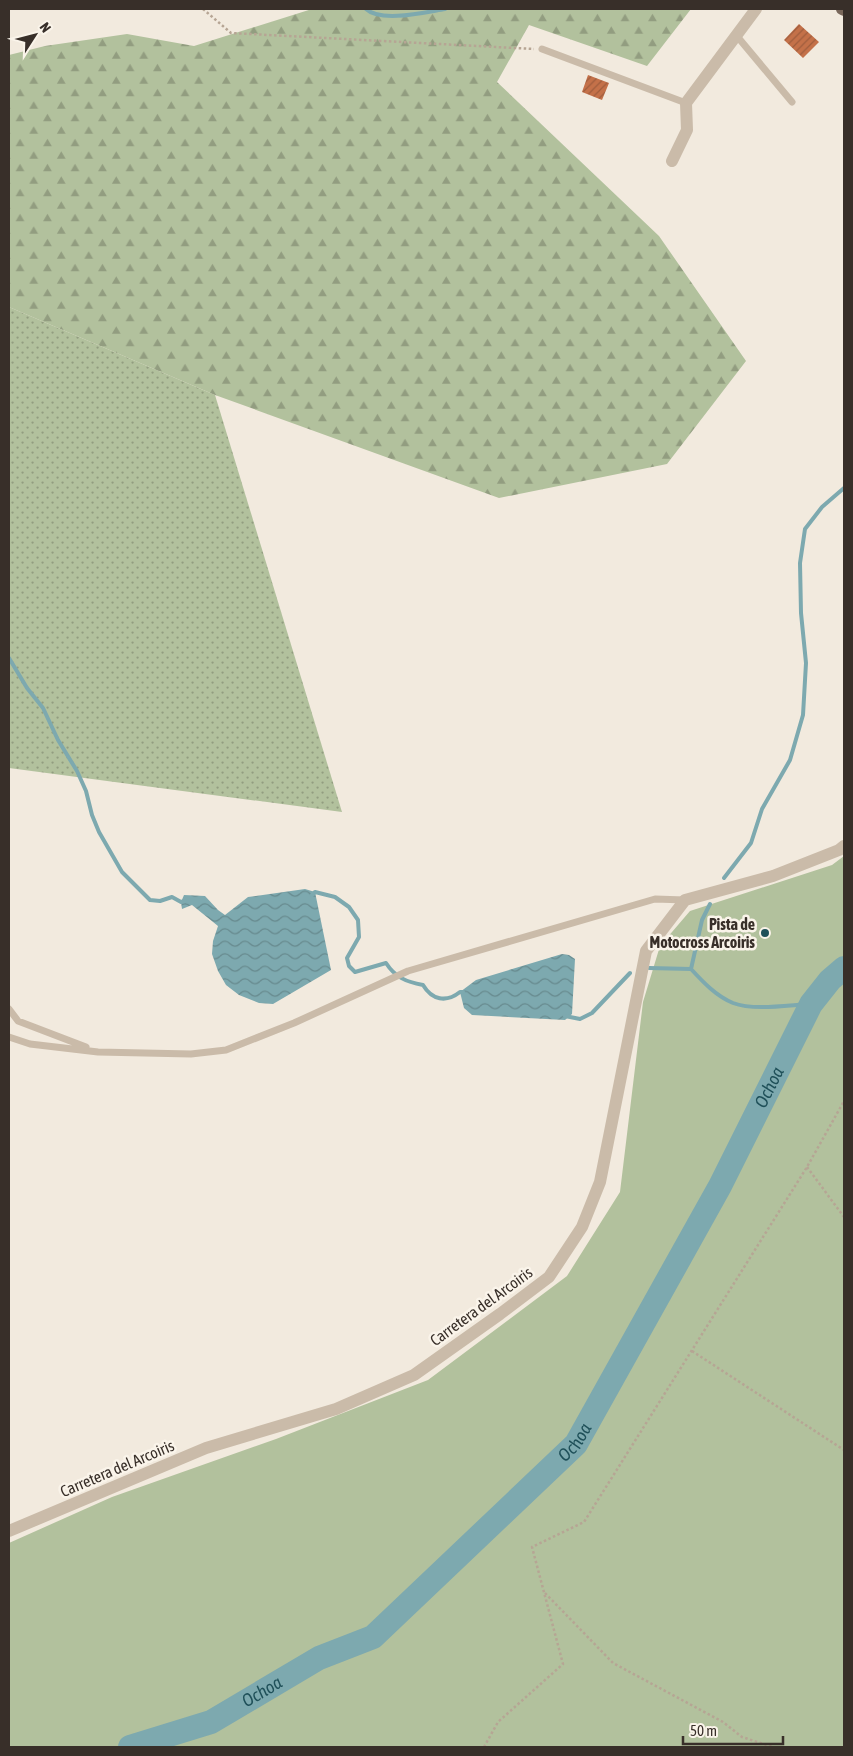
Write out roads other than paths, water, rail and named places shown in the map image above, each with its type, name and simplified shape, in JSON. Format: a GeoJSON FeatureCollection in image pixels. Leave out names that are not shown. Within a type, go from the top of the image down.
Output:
{"type":"FeatureCollection","features":[{"type":"Feature","properties":{"kind":"street"},"geometry":{"type":"LineString","coordinates":[[672,162],[687,130],[686,103],[756,9]]}},
{"type":"Feature","properties":{"kind":"street"},"geometry":{"type":"LineString","coordinates":[[685,900],[773,876],[839,850],[844,846]]}},
{"type":"Feature","properties":{"kind":"street","name":"Carretera del Arcoiris"},"geometry":{"type":"LineString","coordinates":[[9,1531],[206,1448],[336,1409],[414,1374],[549,1277],[582,1227],[600,1182],[646,951],[685,900]]}},
{"type":"Feature","properties":{"kind":"lane"},"geometry":{"type":"LineString","coordinates":[[736,35],[792,102]]}},
{"type":"Feature","properties":{"kind":"lane"},"geometry":{"type":"LineString","coordinates":[[542,49],[686,103]]}},
{"type":"Feature","properties":{"kind":"lane"},"geometry":{"type":"LineString","coordinates":[[9,1037],[30,1044],[98,1052],[191,1054],[226,1050],[294,1023],[406,972],[655,899],[685,900]]}},
{"type":"Feature","properties":{"kind":"lane"},"geometry":{"type":"LineString","coordinates":[[9,1009],[18,1021],[98,1052]]}},
{"type":"Feature","properties":{"kind":"water"},"geometry":{"type":"Polygon","coordinates":[[[305,889],[315,892],[331,970],[273,1004],[259,1003],[239,995],[226,985],[218,971],[212,954],[213,941],[218,926],[192,905],[182,909],[181,902],[184,895],[205,896],[225,915],[248,897],[305,889]]]}},
{"type":"Feature","properties":{"kind":"water"},"geometry":{"type":"Polygon","coordinates":[[[562,954],[569,955],[575,959],[572,1014],[565,1020],[472,1015],[464,1008],[460,992],[476,980],[562,954]]]}},
{"type":"Feature","properties":{"kind":"waterway"},"geometry":{"type":"LineString","coordinates":[[366,9],[373,13],[393,16],[445,9]]}},
{"type":"Feature","properties":{"kind":"waterway"},"geometry":{"type":"LineString","coordinates":[[724,878],[751,843],[762,809],[790,760],[803,715],[806,663],[801,613],[800,563],[805,529],[822,507],[844,488]]}},
{"type":"Feature","properties":{"kind":"waterway"},"geometry":{"type":"LineString","coordinates":[[9,658],[27,688],[43,708],[58,740],[77,771],[86,791],[92,815],[99,832],[122,872],[150,900],[160,901],[172,897],[181,902],[185,901]]}},
{"type":"Feature","properties":{"kind":"waterway"},"geometry":{"type":"LineString","coordinates":[[312,895],[315,892],[335,897],[349,907],[358,920],[359,937],[347,958],[349,966],[355,972],[386,963],[397,975],[411,982],[423,985],[435,997],[445,999],[463,992]]}},
{"type":"Feature","properties":{"kind":"waterway"},"geometry":{"type":"LineString","coordinates":[[710,904],[702,920],[691,969],[705,984],[727,1000],[751,1007],[811,1004]]}},
{"type":"Feature","properties":{"kind":"waterway"},"geometry":{"type":"LineString","coordinates":[[649,968],[691,969]]}},
{"type":"Feature","properties":{"kind":"waterway","name":"Ochoa"},"geometry":{"type":"LineString","coordinates":[[130,1747],[211,1722],[319,1658],[373,1637],[576,1444],[720,1186],[811,1004],[830,980],[844,968]]}},
{"type":"Feature","properties":{"kind":"waterway"},"geometry":{"type":"LineString","coordinates":[[565,1016],[580,1019],[592,1013],[630,973]]}},
{"type":"Feature","properties":{"kind":"place","name":"Pista de Motocross Arcoiris"},"geometry":{"type":"Point","coordinates":[765,933]}}]}
